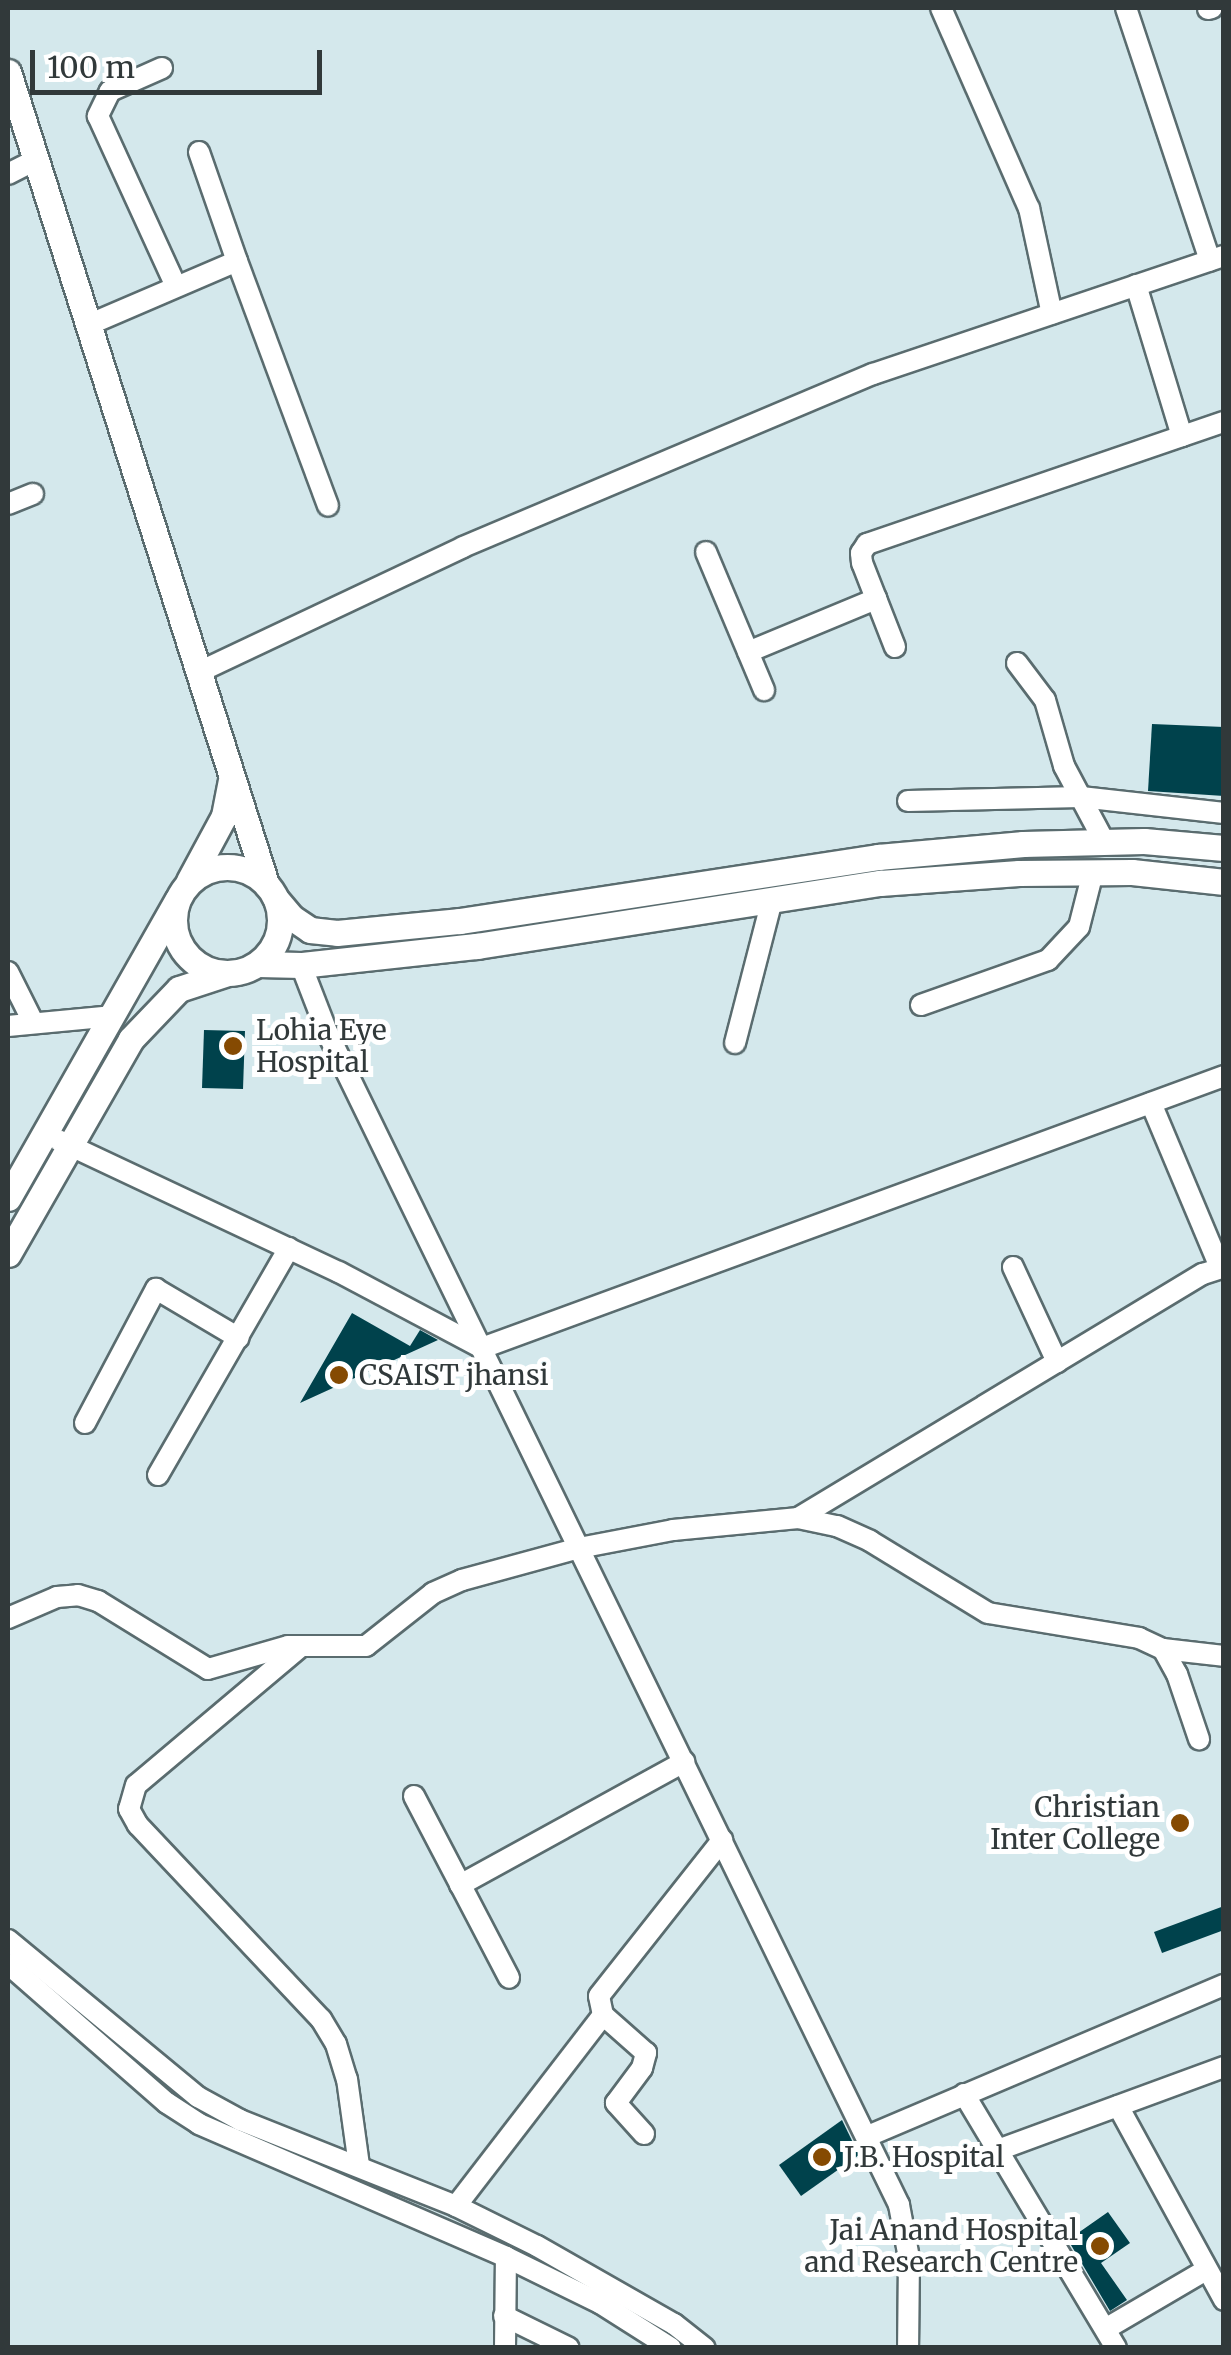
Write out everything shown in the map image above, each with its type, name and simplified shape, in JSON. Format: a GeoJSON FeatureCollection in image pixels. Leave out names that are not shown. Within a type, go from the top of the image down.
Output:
{"type":"FeatureCollection","features":[{"type":"Feature","properties":{"kind":"main road"},"geometry":{"type":"LineString","coordinates":[[8,73],[271,892],[278,934],[258,964]]}},
{"type":"Feature","properties":{"kind":"main road"},"geometry":{"type":"LineString","coordinates":[[8,1198],[224,816],[232,779]]}},
{"type":"Feature","properties":{"kind":"main road"},"geometry":{"type":"LineString","coordinates":[[225,974],[193,962],[174,934],[182,892],[216,868],[234,867],[271,892],[291,917],[310,930],[337,933],[460,921],[878,857],[1023,844],[1224,848]]}},
{"type":"Feature","properties":{"kind":"main road"},"geometry":{"type":"LineString","coordinates":[[8,1254],[132,1039],[155,1010],[179,989],[225,974],[258,964],[302,965],[477,946],[880,882],[1093,872],[1224,882]]}},
{"type":"Feature","properties":{"kind":"street"},"geometry":{"type":"LineString","coordinates":[[941,8],[1029,208],[1052,314]]}},
{"type":"Feature","properties":{"kind":"street"},"geometry":{"type":"LineString","coordinates":[[199,672],[463,546],[873,374],[1217,258],[1126,8]]}},
{"type":"Feature","properties":{"kind":"street"},"geometry":{"type":"LineString","coordinates":[[162,68],[110,92],[98,116],[176,286]]}},
{"type":"Feature","properties":{"kind":"street"},"geometry":{"type":"LineString","coordinates":[[199,152],[328,506]]}},
{"type":"Feature","properties":{"kind":"street"},"geometry":{"type":"LineString","coordinates":[[8,174],[36,160]]}},
{"type":"Feature","properties":{"kind":"street"},"geometry":{"type":"LineString","coordinates":[[88,325],[237,261]]}},
{"type":"Feature","properties":{"kind":"street"},"geometry":{"type":"LineString","coordinates":[[1136,285],[1182,436]]}},
{"type":"Feature","properties":{"kind":"street"},"geometry":{"type":"LineString","coordinates":[[895,647],[862,564],[861,553],[867,544],[1224,422]]}},
{"type":"Feature","properties":{"kind":"street"},"geometry":{"type":"LineString","coordinates":[[8,504],[32,494]]}},
{"type":"Feature","properties":{"kind":"street"},"geometry":{"type":"LineString","coordinates":[[706,552],[764,690]]}},
{"type":"Feature","properties":{"kind":"street"},"geometry":{"type":"LineString","coordinates":[[748,652],[876,599]]}},
{"type":"Feature","properties":{"kind":"street"},"geometry":{"type":"LineString","coordinates":[[1018,663],[1045,700],[1064,766],[1105,843]]}},
{"type":"Feature","properties":{"kind":"street"},"geometry":{"type":"LineString","coordinates":[[908,801],[1081,797],[1224,813]]}},
{"type":"Feature","properties":{"kind":"street"},"geometry":{"type":"LineString","coordinates":[[921,1005],[1048,960],[1079,927],[1093,872]]}},
{"type":"Feature","properties":{"kind":"street"},"geometry":{"type":"LineString","coordinates":[[736,1042],[772,900]]}},
{"type":"Feature","properties":{"kind":"street"},"geometry":{"type":"LineString","coordinates":[[302,965],[327,1032],[868,2136],[898,2205],[909,2258],[908,2348]]}},
{"type":"Feature","properties":{"kind":"street"},"geometry":{"type":"LineString","coordinates":[[8,972],[33,1022]]}},
{"type":"Feature","properties":{"kind":"street"},"geometry":{"type":"LineString","coordinates":[[8,1026],[114,1016]]}},
{"type":"Feature","properties":{"kind":"street"},"geometry":{"type":"LineString","coordinates":[[43,1132],[289,1248],[482,1348],[1224,1076]]}},
{"type":"Feature","properties":{"kind":"street"},"geometry":{"type":"LineString","coordinates":[[798,1518],[1222,1267],[1151,1103]]}},
{"type":"Feature","properties":{"kind":"street"},"geometry":{"type":"LineString","coordinates":[[158,1474],[289,1248]]}},
{"type":"Feature","properties":{"kind":"street"},"geometry":{"type":"LineString","coordinates":[[1013,1267],[1056,1362]]}},
{"type":"Feature","properties":{"kind":"street"},"geometry":{"type":"LineString","coordinates":[[85,1424],[156,1289],[239,1338]]}},
{"type":"Feature","properties":{"kind":"street"},"geometry":{"type":"LineString","coordinates":[[8,1618],[57,1596],[78,1595],[98,1601],[208,1669],[272,1649],[366,1646],[434,1593],[462,1580],[578,1548],[673,1530],[798,1518],[837,1526],[870,1541],[988,1612],[1139,1638],[1163,1650],[1224,1656]]}},
{"type":"Feature","properties":{"kind":"street"},"geometry":{"type":"LineString","coordinates":[[300,1646],[136,1785],[129,1809],[138,1826],[320,2019],[336,2044],[347,2080],[359,2166]]}},
{"type":"Feature","properties":{"kind":"street"},"geometry":{"type":"LineString","coordinates":[[1163,1650],[1177,1674],[1199,1739]]}},
{"type":"Feature","properties":{"kind":"street"},"geometry":{"type":"LineString","coordinates":[[460,1885],[684,1762]]}},
{"type":"Feature","properties":{"kind":"street"},"geometry":{"type":"LineString","coordinates":[[414,1796],[509,1978]]}},
{"type":"Feature","properties":{"kind":"street"},"geometry":{"type":"LineString","coordinates":[[644,2134],[616,2104],[642,2068],[646,2054],[603,2015],[598,2007],[602,1988],[722,1840]]}},
{"type":"Feature","properties":{"kind":"street"},"geometry":{"type":"LineString","coordinates":[[8,1940],[198,2097],[240,2120],[456,2206],[674,2324],[705,2348]]}},
{"type":"Feature","properties":{"kind":"street"},"geometry":{"type":"LineString","coordinates":[[8,1964],[167,2103],[198,2124],[506,2257],[600,2303],[671,2348]]}},
{"type":"Feature","properties":{"kind":"street"},"geometry":{"type":"LineString","coordinates":[[868,2136],[1224,1986]]}},
{"type":"Feature","properties":{"kind":"street"},"geometry":{"type":"LineString","coordinates":[[456,2206],[603,2015]]}},
{"type":"Feature","properties":{"kind":"street"},"geometry":{"type":"LineString","coordinates":[[998,2150],[1224,2067]]}},
{"type":"Feature","properties":{"kind":"street"},"geometry":{"type":"LineString","coordinates":[[964,2094],[1116,2348]]}},
{"type":"Feature","properties":{"kind":"street"},"geometry":{"type":"LineString","coordinates":[[1118,2106],[1224,2300]]}},
{"type":"Feature","properties":{"kind":"street"},"geometry":{"type":"LineString","coordinates":[[505,2348],[506,2257]]}},
{"type":"Feature","properties":{"kind":"street"},"geometry":{"type":"LineString","coordinates":[[1107,2328],[1206,2270]]}},
{"type":"Feature","properties":{"kind":"street"},"geometry":{"type":"LineString","coordinates":[[504,2316],[569,2348]]}},
{"type":"Feature","properties":{"kind":"building"},"geometry":{"type":"Polygon","coordinates":[[[1152,724],[1224,727],[1224,796],[1148,791],[1152,724]]]}},
{"type":"Feature","properties":{"kind":"building"},"geometry":{"type":"Polygon","coordinates":[[[204,1030],[245,1031],[243,1089],[202,1088],[204,1030]]]}},
{"type":"Feature","properties":{"kind":"building","name":"CSAIST jhansi"},"geometry":{"type":"Polygon","coordinates":[[[352,1313],[410,1346],[420,1330],[438,1340],[300,1403],[352,1313]]]}},
{"type":"Feature","properties":{"kind":"building"},"geometry":{"type":"Polygon","coordinates":[[[1224,1906],[1224,1930],[1162,1953],[1154,1932],[1224,1906]]]}},
{"type":"Feature","properties":{"kind":"building"},"geometry":{"type":"Polygon","coordinates":[[[842,2120],[859,2155],[801,2196],[779,2165],[842,2120]]]}},
{"type":"Feature","properties":{"kind":"building"},"geometry":{"type":"Polygon","coordinates":[[[1108,2212],[1130,2243],[1101,2263],[1127,2300],[1110,2311],[1068,2240],[1108,2212]]]}},
{"type":"Feature","properties":{"kind":"place","name":"Lohia Eye Hospital"},"geometry":{"type":"Point","coordinates":[233,1046]}},
{"type":"Feature","properties":{"kind":"place","name":"CSAIST jhansi"},"geometry":{"type":"Point","coordinates":[339,1375]}},
{"type":"Feature","properties":{"kind":"place","name":"Christian Inter College"},"geometry":{"type":"Point","coordinates":[1180,1823]}},
{"type":"Feature","properties":{"kind":"place","name":"J.B. Hospital"},"geometry":{"type":"Point","coordinates":[822,2157]}},
{"type":"Feature","properties":{"kind":"place","name":"Jai Anand Hospital and Research Centre"},"geometry":{"type":"Point","coordinates":[1100,2246]}}]}
